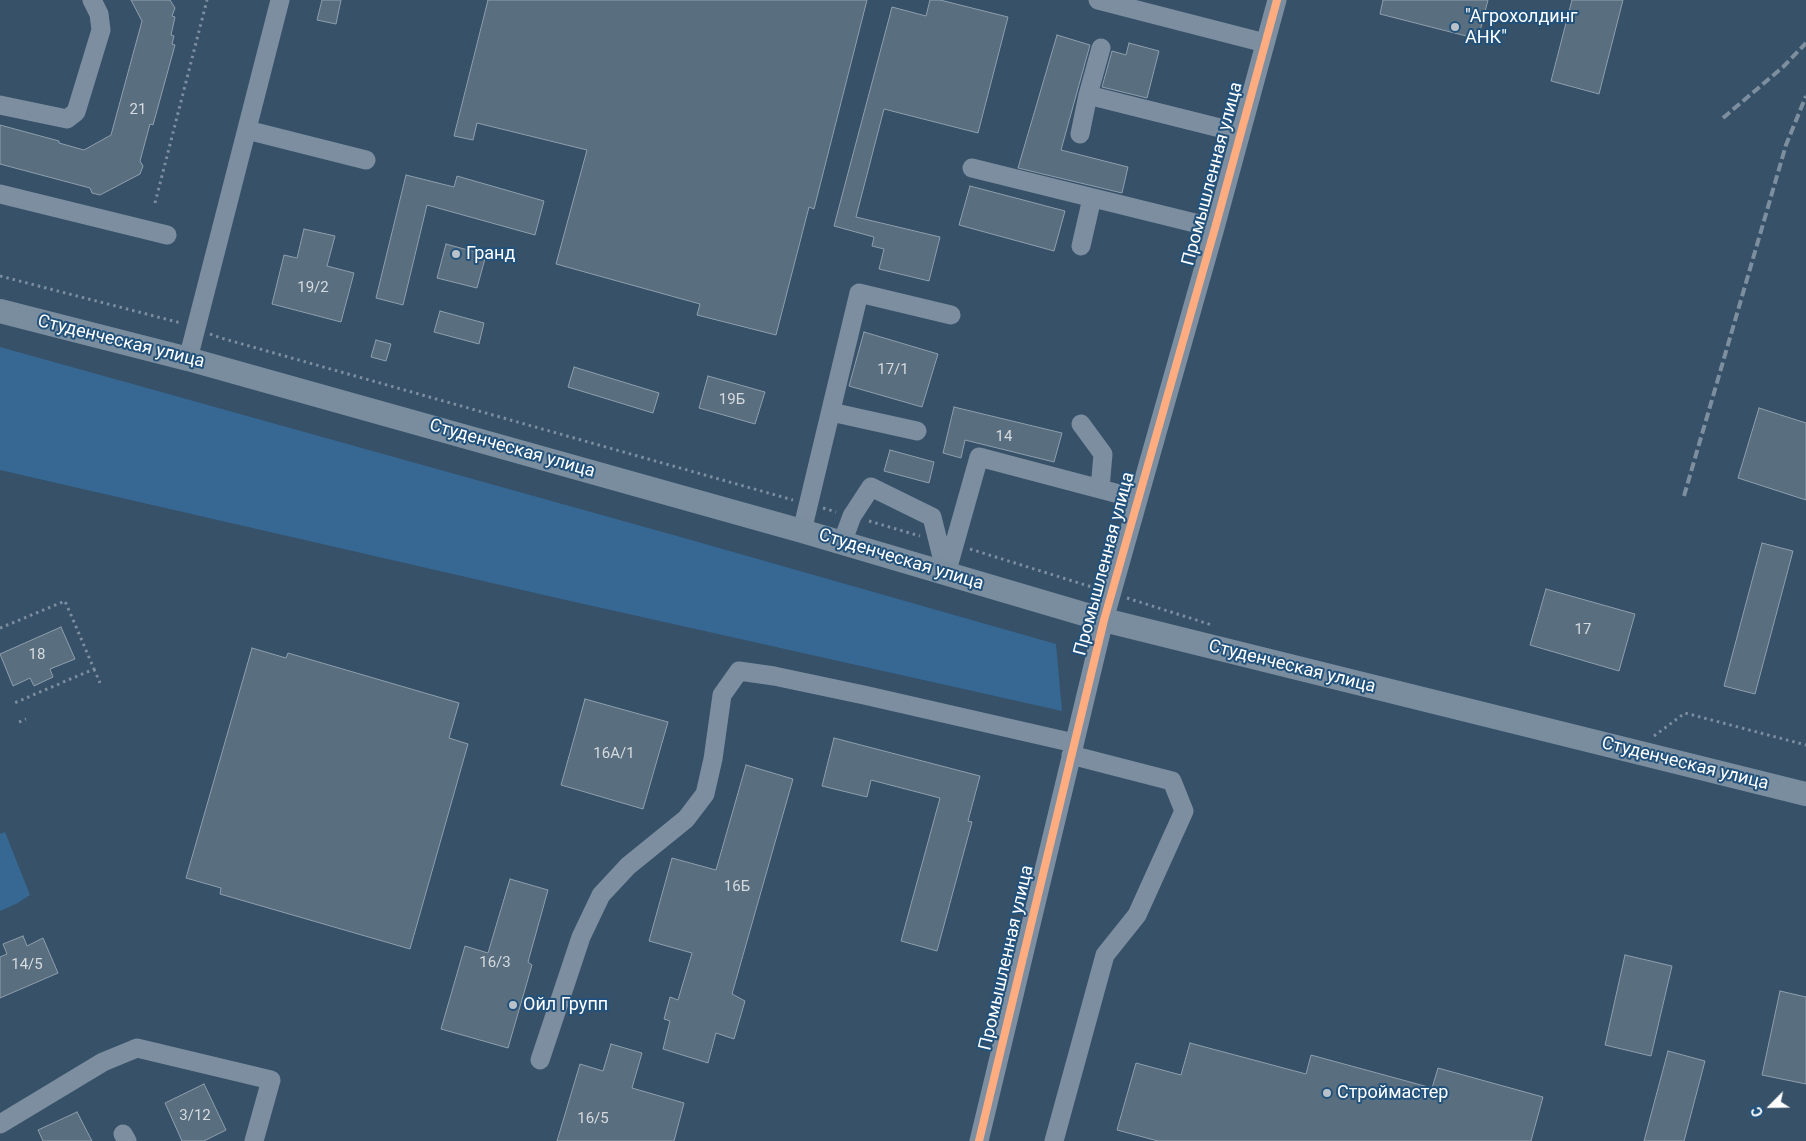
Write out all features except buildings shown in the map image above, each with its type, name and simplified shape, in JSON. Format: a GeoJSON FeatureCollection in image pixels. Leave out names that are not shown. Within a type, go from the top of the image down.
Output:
{"type":"FeatureCollection","features":[{"type":"Feature","properties":{"kind":"main road","name":"Студенческая улица"},"geometry":{"type":"LineString","coordinates":[[0,311],[188,359],[802,531],[1104,620],[1806,794]]}},
{"type":"Feature","properties":{"kind":"street"},"geometry":{"type":"LineString","coordinates":[[0,105],[67,119],[76,112],[102,30],[99,14],[92,0]]}},
{"type":"Feature","properties":{"kind":"street"},"geometry":{"type":"LineString","coordinates":[[188,359],[280,0]]}},
{"type":"Feature","properties":{"kind":"street"},"geometry":{"type":"LineString","coordinates":[[1098,0],[1265,44]]}},
{"type":"Feature","properties":{"kind":"street","name":"Промышленная улица"},"geometry":{"type":"LineString","coordinates":[[979,1141],[1104,620],[1215,228],[1277,0]]}},
{"type":"Feature","properties":{"kind":"street"},"geometry":{"type":"LineString","coordinates":[[1080,134],[1101,48]]}},
{"type":"Feature","properties":{"kind":"street"},"geometry":{"type":"LineString","coordinates":[[1088,95],[1240,133]]}},
{"type":"Feature","properties":{"kind":"street"},"geometry":{"type":"LineString","coordinates":[[247,130],[366,160]]}},
{"type":"Feature","properties":{"kind":"street"},"geometry":{"type":"LineString","coordinates":[[972,168],[1215,228]]}},
{"type":"Feature","properties":{"kind":"street"},"geometry":{"type":"LineString","coordinates":[[0,194],[167,235]]}},
{"type":"Feature","properties":{"kind":"street"},"geometry":{"type":"LineString","coordinates":[[1081,246],[1092,198]]}},
{"type":"Feature","properties":{"kind":"street"},"geometry":{"type":"LineString","coordinates":[[802,531],[859,293],[951,315]]}},
{"type":"Feature","properties":{"kind":"street"},"geometry":{"type":"LineString","coordinates":[[831,412],[917,431]]}},
{"type":"Feature","properties":{"kind":"street"},"geometry":{"type":"LineString","coordinates":[[1081,424],[1103,454],[1100,489]]}},
{"type":"Feature","properties":{"kind":"street"},"geometry":{"type":"LineString","coordinates":[[946,574],[947,543],[979,457],[1138,499]]}},
{"type":"Feature","properties":{"kind":"street"},"geometry":{"type":"LineString","coordinates":[[842,543],[852,516],[870,487],[932,517],[947,543]]}},
{"type":"Feature","properties":{"kind":"street"},"geometry":{"type":"LineString","coordinates":[[540,1060],[581,937],[601,895],[628,866],[686,819],[705,794],[713,759],[722,695],[739,671],[774,676],[864,695],[1072,749],[1172,781],[1184,811],[1137,915],[1105,955],[1054,1141]]}},
{"type":"Feature","properties":{"kind":"street"},"geometry":{"type":"LineString","coordinates":[[0,1124],[103,1062],[137,1048],[271,1080],[254,1141]]}},
{"type":"Feature","properties":{"kind":"path"},"geometry":{"type":"LineString","coordinates":[[155,203],[207,0]]}},
{"type":"Feature","properties":{"kind":"path"},"geometry":{"type":"LineString","coordinates":[[0,276],[196,327],[221,338],[947,543],[1216,626]]}},
{"type":"Feature","properties":{"kind":"path"},"geometry":{"type":"LineString","coordinates":[[0,628],[65,599],[100,683]]}},
{"type":"Feature","properties":{"kind":"path"},"geometry":{"type":"LineString","coordinates":[[12,704],[94,669]]}},
{"type":"Feature","properties":{"kind":"path"},"geometry":{"type":"LineString","coordinates":[[1648,741],[1685,713],[1806,745]]}},
{"type":"Feature","properties":{"kind":"path"},"geometry":{"type":"LineString","coordinates":[[20,722],[26,719]]}},
{"type":"Feature","properties":{"kind":"shaded area"},"geometry":{"type":"Polygon","coordinates":[[[0,347],[1056,644],[1062,711],[566,600],[0,470],[0,347]]]}},
{"type":"Feature","properties":{"kind":"shaded area"},"geometry":{"type":"Polygon","coordinates":[[[5,832],[30,895],[0,911],[0,834],[5,832]]]}},
{"type":"Feature","properties":{"kind":"railway"},"geometry":{"type":"LineString","coordinates":[[1723,118],[1783,67],[1806,43]]}},
{"type":"Feature","properties":{"kind":"railway"},"geometry":{"type":"LineString","coordinates":[[1684,496],[1786,145],[1806,96]]}},
{"type":"Feature","properties":{"kind":"cycle path"},"geometry":{"type":"LineString","coordinates":[[979,1141],[1104,620],[1215,228],[1277,0]]}},
{"type":"Feature","properties":{"kind":"place","name":"\"Агрохолдинг АНК\""},"geometry":{"type":"Point","coordinates":[1455,27]}},
{"type":"Feature","properties":{"kind":"place","name":"Гранд"},"geometry":{"type":"Point","coordinates":[456,254]}},
{"type":"Feature","properties":{"kind":"place","name":"Ойл Групп"},"geometry":{"type":"Point","coordinates":[513,1005]}},
{"type":"Feature","properties":{"kind":"place","name":"Строймастер"},"geometry":{"type":"Point","coordinates":[1327,1093]}}]}
